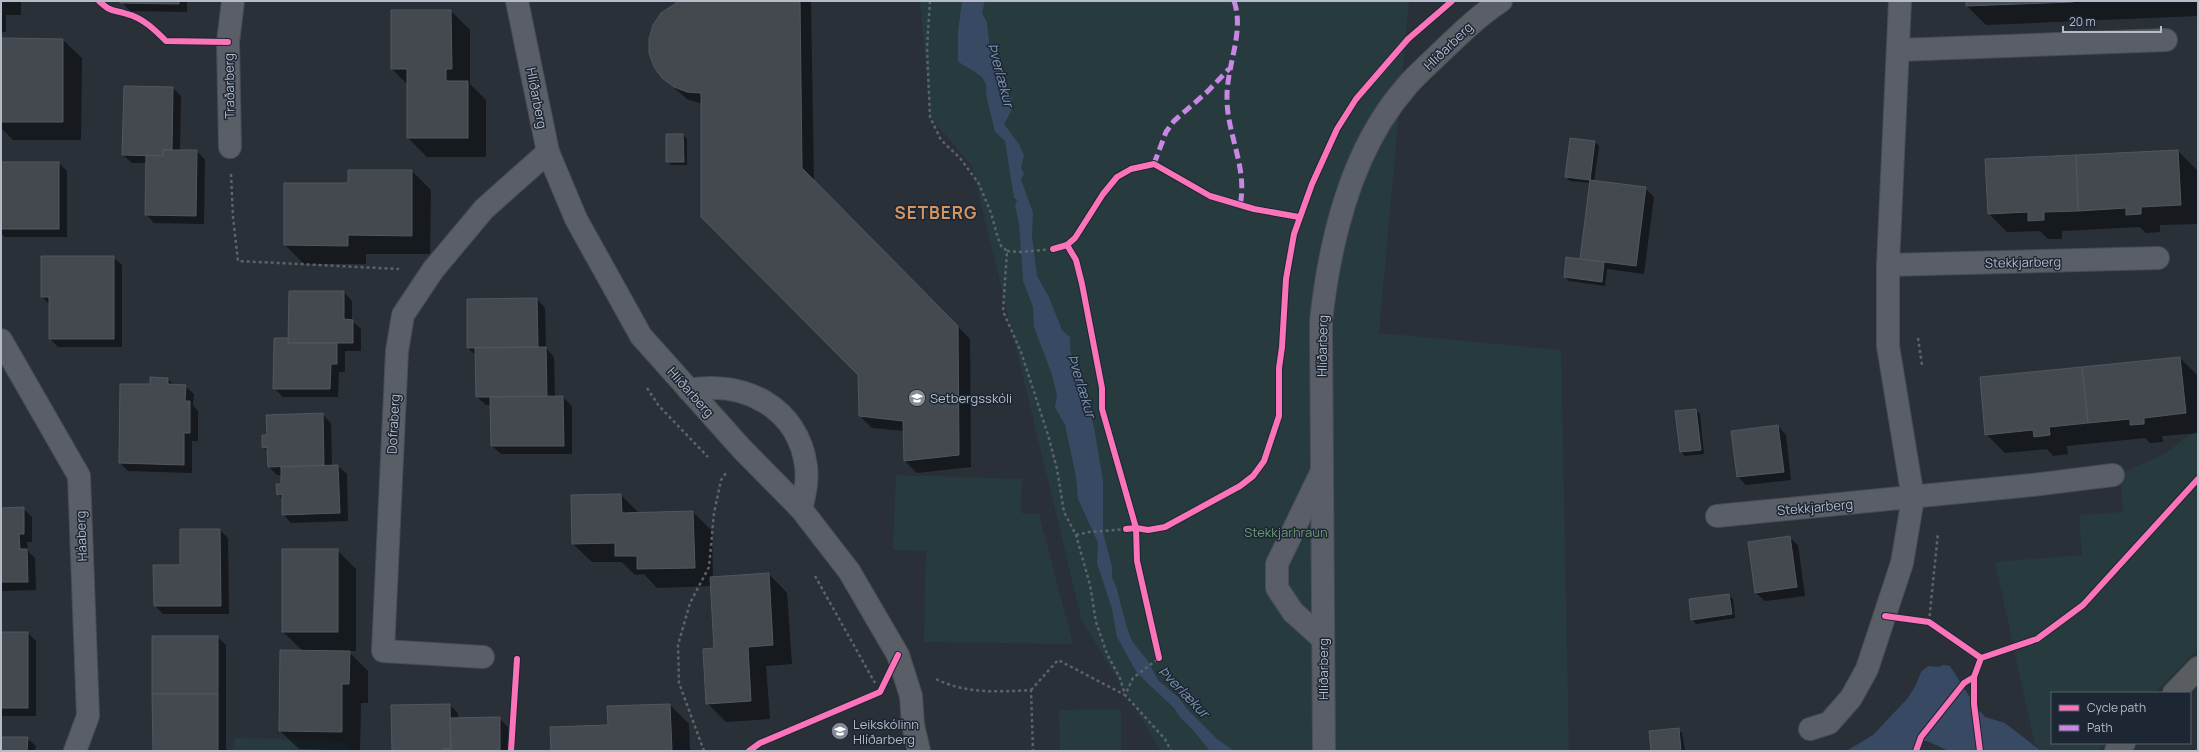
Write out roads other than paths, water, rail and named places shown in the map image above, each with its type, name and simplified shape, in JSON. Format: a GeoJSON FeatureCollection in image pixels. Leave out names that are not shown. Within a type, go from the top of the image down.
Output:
{"type":"FeatureCollection","features":[{"type":"Feature","properties":{"kind":"highway"},"geometry":{"type":"LineString","coordinates":[[2175,692],[2198,668]]}},
{"type":"Feature","properties":{"kind":"street","name":"Traðarberg"},"geometry":{"type":"LineString","coordinates":[[230,147],[228,42],[232,1]]}},
{"type":"Feature","properties":{"kind":"street","name":"Hlíðarberg"},"geometry":{"type":"LineString","coordinates":[[517,1],[548,152],[576,219],[641,336],[741,448],[802,509],[849,571],[898,655],[911,696],[913,725],[919,751]]}},
{"type":"Feature","properties":{"kind":"street","name":"Hlíðarberg"},"geometry":{"type":"LineString","coordinates":[[1324,751],[1321,472],[1322,321],[1326,281],[1348,191],[1364,152],[1382,121],[1406,87],[1466,27],[1501,1]]}},
{"type":"Feature","properties":{"kind":"street"},"geometry":{"type":"LineString","coordinates":[[1810,729],[1829,723],[1851,698],[1867,669],[1902,562],[1913,498],[1888,346],[1888,265],[1899,50],[1900,1]]}},
{"type":"Feature","properties":{"kind":"street"},"geometry":{"type":"LineString","coordinates":[[1899,50],[2166,40]]}},
{"type":"Feature","properties":{"kind":"street","name":"Dofraberg"},"geometry":{"type":"LineString","coordinates":[[483,657],[383,651],[397,351],[403,314],[432,270],[484,209],[548,152]]}},
{"type":"Feature","properties":{"kind":"street","name":"Stekkjarberg"},"geometry":{"type":"LineString","coordinates":[[1888,265],[2158,258]]}},
{"type":"Feature","properties":{"kind":"street","name":"Háaberg"},"geometry":{"type":"LineString","coordinates":[[1,340],[79,476],[88,716],[75,751]]}},
{"type":"Feature","properties":{"kind":"street"},"geometry":{"type":"LineString","coordinates":[[689,390],[708,387],[726,388],[744,392],[760,399],[775,409],[793,432],[800,445],[806,466],[806,488],[802,509]]}},
{"type":"Feature","properties":{"kind":"street"},"geometry":{"type":"LineString","coordinates":[[1321,472],[1277,564],[1277,588],[1293,612],[1323,639]]}},
{"type":"Feature","properties":{"kind":"street","name":"Stekkjarberg"},"geometry":{"type":"LineString","coordinates":[[1718,516],[1913,498],[2113,475]]}},
{"type":"Feature","properties":{"kind":"water","name":"Þverlækur"},"geometry":{"type":"Polygon","coordinates":[[[962,1],[985,1],[982,13],[987,22],[990,51],[1003,73],[1002,84],[1012,98],[1013,108],[1004,124],[1019,144],[1024,155],[1021,168],[1024,174],[1021,179],[1033,213],[1032,236],[1037,276],[1049,297],[1062,330],[1070,337],[1070,349],[1074,365],[1084,379],[1084,402],[1087,404],[1094,427],[1103,481],[1103,532],[1112,567],[1112,578],[1116,586],[1127,628],[1132,641],[1148,661],[1158,680],[1179,698],[1188,710],[1216,738],[1234,751],[1210,751],[1179,716],[1174,708],[1137,673],[1117,637],[1112,609],[1097,563],[1098,543],[1078,499],[1076,477],[1065,425],[1055,407],[1057,395],[1051,372],[1034,327],[1033,307],[1023,281],[1019,223],[1015,205],[1017,200],[1014,198],[1005,141],[995,132],[986,94],[985,82],[982,77],[958,61],[958,32],[962,1]]]}},
{"type":"Feature","properties":{"kind":"water"},"geometry":{"type":"Polygon","coordinates":[[[1943,665],[1950,666],[1976,707],[1985,717],[2005,723],[2041,751],[1949,751],[1927,741],[1919,741],[1911,751],[1846,751],[1873,735],[1907,699],[1915,687],[1921,672],[1928,666],[1939,667],[1943,665]]]}},
{"type":"Feature","properties":{"kind":"place","name":"Setbergsskóli"},"geometry":{"type":"Point","coordinates":[917,398]}},
{"type":"Feature","properties":{"kind":"place","name":"Leikskólinn Hlíðarberg"},"geometry":{"type":"Point","coordinates":[840,731]}},
{"type":"Feature","properties":{"kind":"district","name":"SETBERG"},"geometry":{"type":"Point","coordinates":[936,213]}},
{"type":"Feature","properties":{"kind":"park label","name":"Stekkjarhraun"},"geometry":{"type":"Point","coordinates":[1286,532]}}]}
